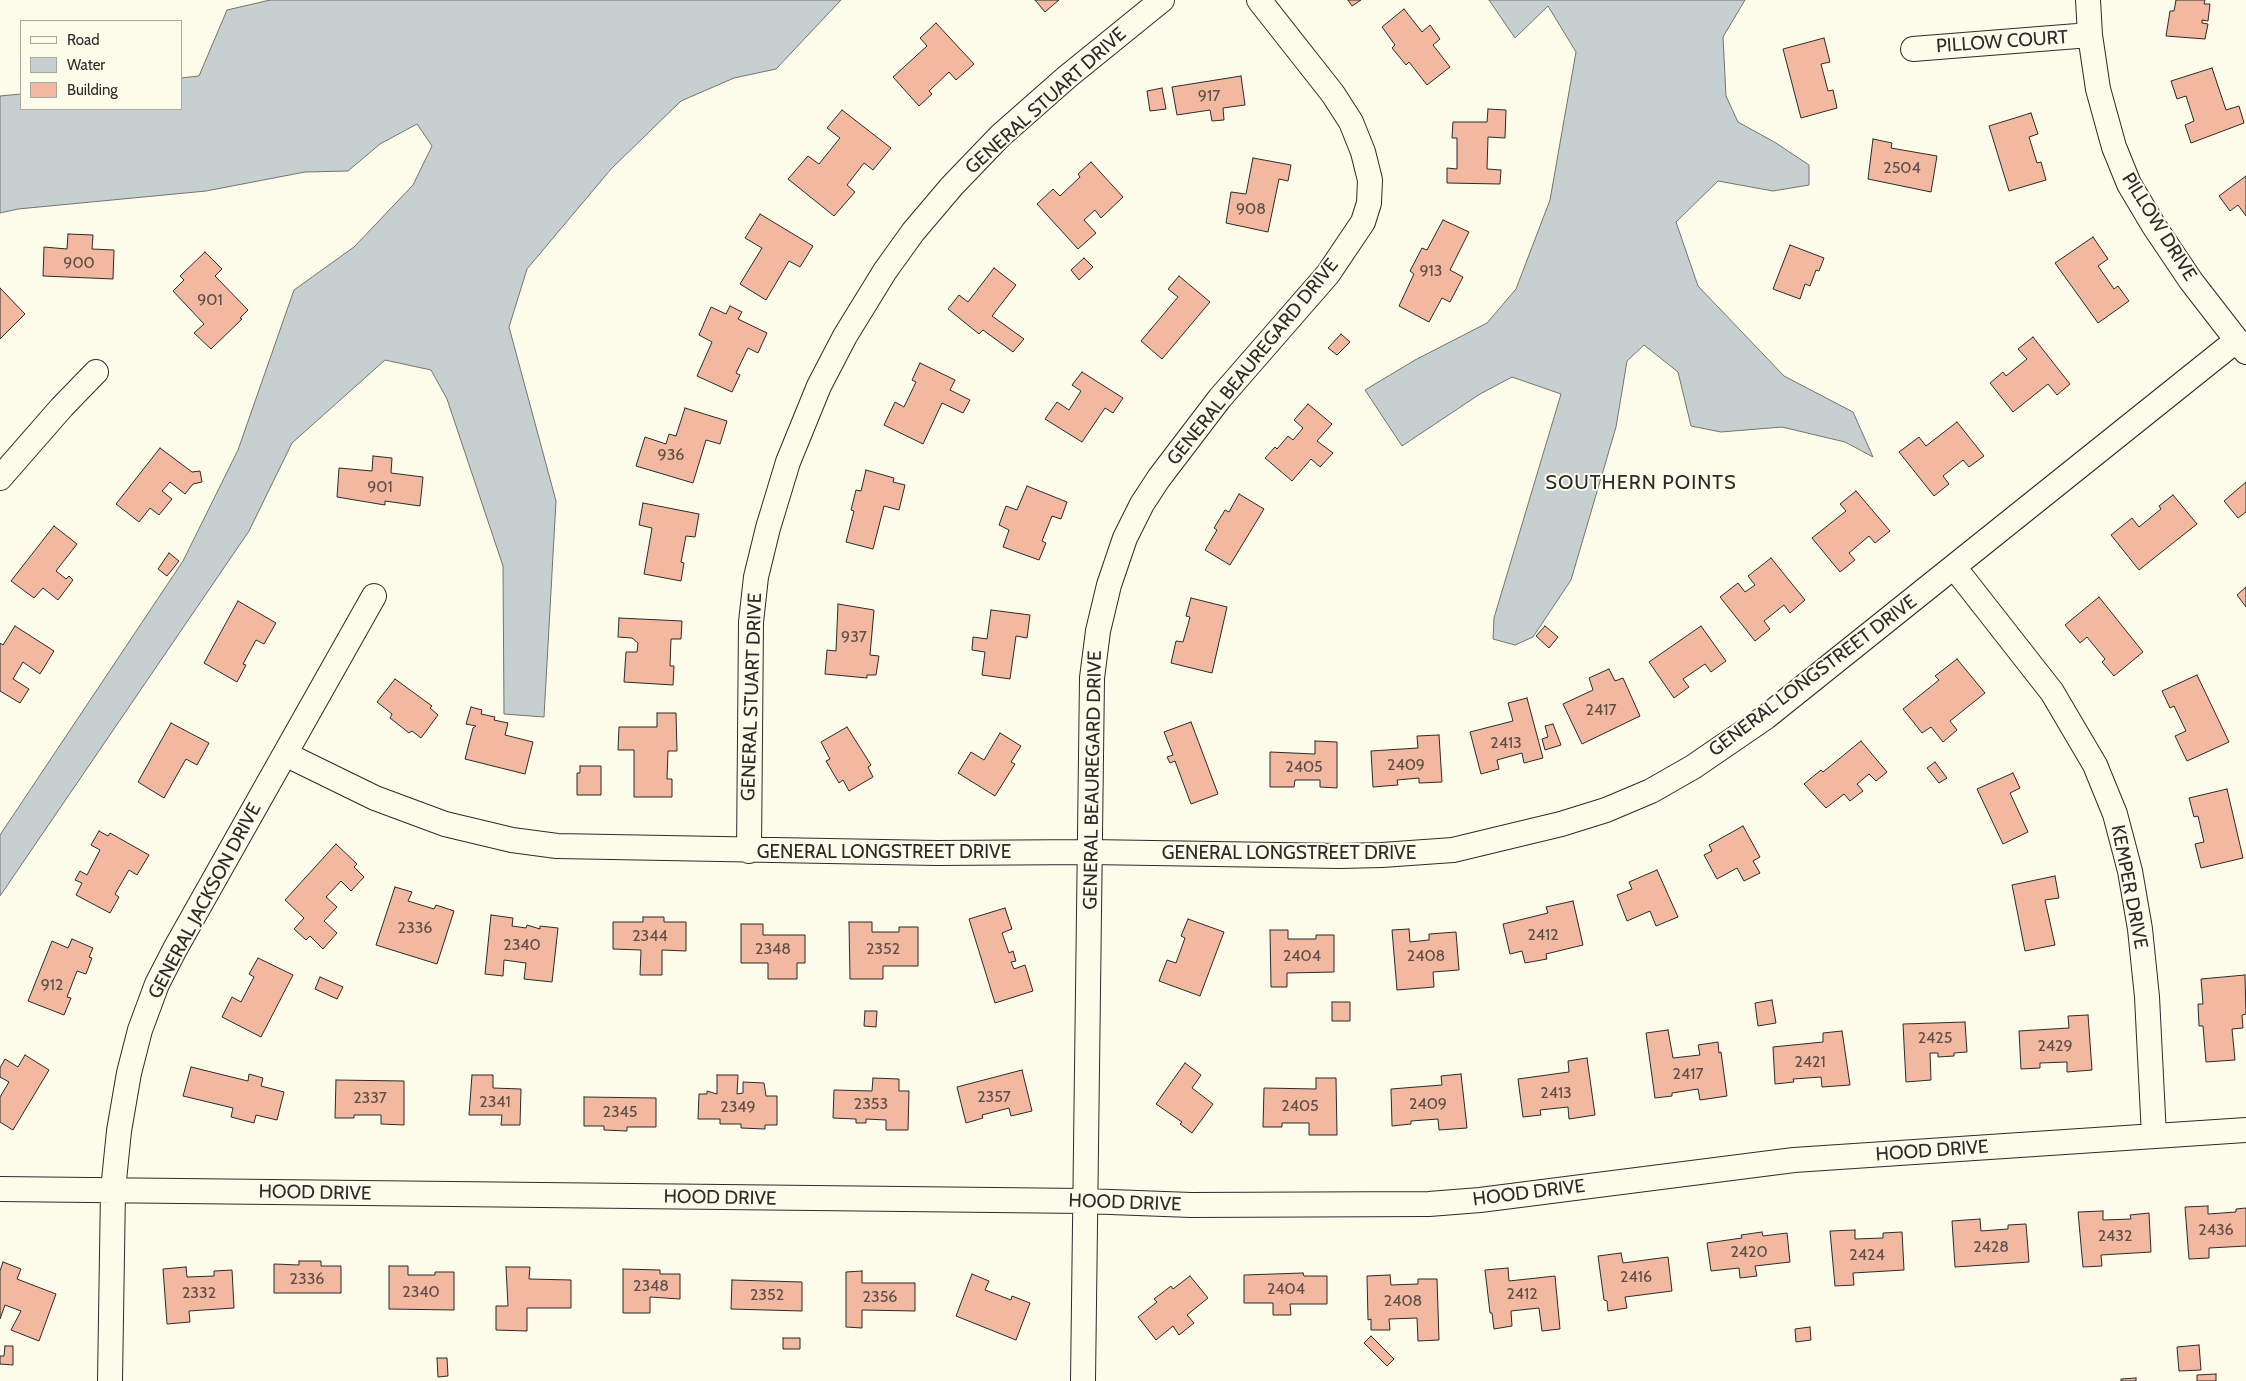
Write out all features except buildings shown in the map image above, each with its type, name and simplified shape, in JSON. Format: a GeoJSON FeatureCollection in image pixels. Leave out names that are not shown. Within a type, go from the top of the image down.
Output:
{"type":"FeatureCollection","features":[{"type":"Feature","properties":{"kind":"street","name":"GENERAL STUART DRIVE"},"geometry":{"type":"LineString","coordinates":[[749,850],[751,622],[756,577],[768,528],[788,462],[819,386],[845,336],[885,271],[913,232],[952,186],[1000,136],[1067,77],[1162,0]]}},
{"type":"Feature","properties":{"kind":"street","name":"GENERAL BEAUREGARD DRIVE"},"geometry":{"type":"LineString","coordinates":[[1083,1381],[1092,678],[1098,631],[1109,585],[1125,538],[1142,504],[1159,478],[1220,398],[1328,274],[1363,222],[1369,204],[1370,180],[1363,152],[1351,122],[1334,94],[1258,0]]}},
{"type":"Feature","properties":{"kind":"street","name":"PILLOW DRIVE"},"geometry":{"type":"LineString","coordinates":[[2088,0],[2090,35],[2098,89],[2114,147],[2130,184],[2154,226],[2191,281],[2241,346]]}},
{"type":"Feature","properties":{"kind":"street","name":"PILLOW COURT"},"geometry":{"type":"LineString","coordinates":[[1913,49],[2090,35]]}},
{"type":"Feature","properties":{"kind":"street","name":"GENERAL LONGSTREET DRIVE"},"geometry":{"type":"LineString","coordinates":[[285,754],[404,810],[444,824],[512,840],[558,846],[749,850],[1340,856],[1444,850],[1561,824],[1606,810],[1651,791],[1693,767],[1766,717],[1954,567],[2241,346]]}},
{"type":"Feature","properties":{"kind":"street"},"geometry":{"type":"LineString","coordinates":[[0,478],[62,407],[96,372]]}},
{"type":"Feature","properties":{"kind":"street","name":"KEMPER DRIVE"},"geometry":{"type":"LineString","coordinates":[[1954,567],[2052,692],[2095,765],[2115,814],[2130,871],[2140,929],[2154,1136]]}},
{"type":"Feature","properties":{"kind":"street","name":"GENERAL JACKSON DRIVE"},"geometry":{"type":"LineString","coordinates":[[110,1381],[113,1190],[118,1131],[128,1073],[140,1030],[157,984],[175,949],[374,596]]}},
{"type":"Feature","properties":{"kind":"street","name":"HOOD DRIVE"},"geometry":{"type":"LineString","coordinates":[[0,1189],[1084,1202],[1191,1205],[1429,1204],[1480,1200],[1794,1160],[2246,1130]]}},
{"type":"Feature","properties":{"kind":"water"},"geometry":{"type":"Polygon","coordinates":[[[270,0],[841,0],[776,69],[734,78],[681,101],[611,169],[527,269],[509,327],[556,501],[544,717],[504,714],[503,566],[447,399],[431,370],[385,360],[292,443],[249,531],[0,896],[0,835],[183,561],[238,450],[294,290],[354,247],[413,185],[432,146],[417,124],[380,144],[348,171],[305,172],[206,191],[18,209],[0,213],[0,96],[20,94],[20,110],[182,110],[182,78],[199,76],[227,10],[270,0]]]}},
{"type":"Feature","properties":{"kind":"water"},"geometry":{"type":"Polygon","coordinates":[[[1489,0],[1745,0],[1723,37],[1726,96],[1738,122],[1776,143],[1809,165],[1809,185],[1773,191],[1718,181],[1676,222],[1698,286],[1784,376],[1853,412],[1873,457],[1845,442],[1782,427],[1721,432],[1691,426],[1678,372],[1644,345],[1627,361],[1616,427],[1571,580],[1533,637],[1515,645],[1493,639],[1494,618],[1561,394],[1512,377],[1480,394],[1402,446],[1365,390],[1415,360],[1487,323],[1516,289],[1550,200],[1576,52],[1548,6],[1515,38],[1489,0]]]}},
{"type":"Feature","properties":{"kind":"district","name":"SOUTHERN POINTS"},"geometry":{"type":"Point","coordinates":[1641,483]}}]}
